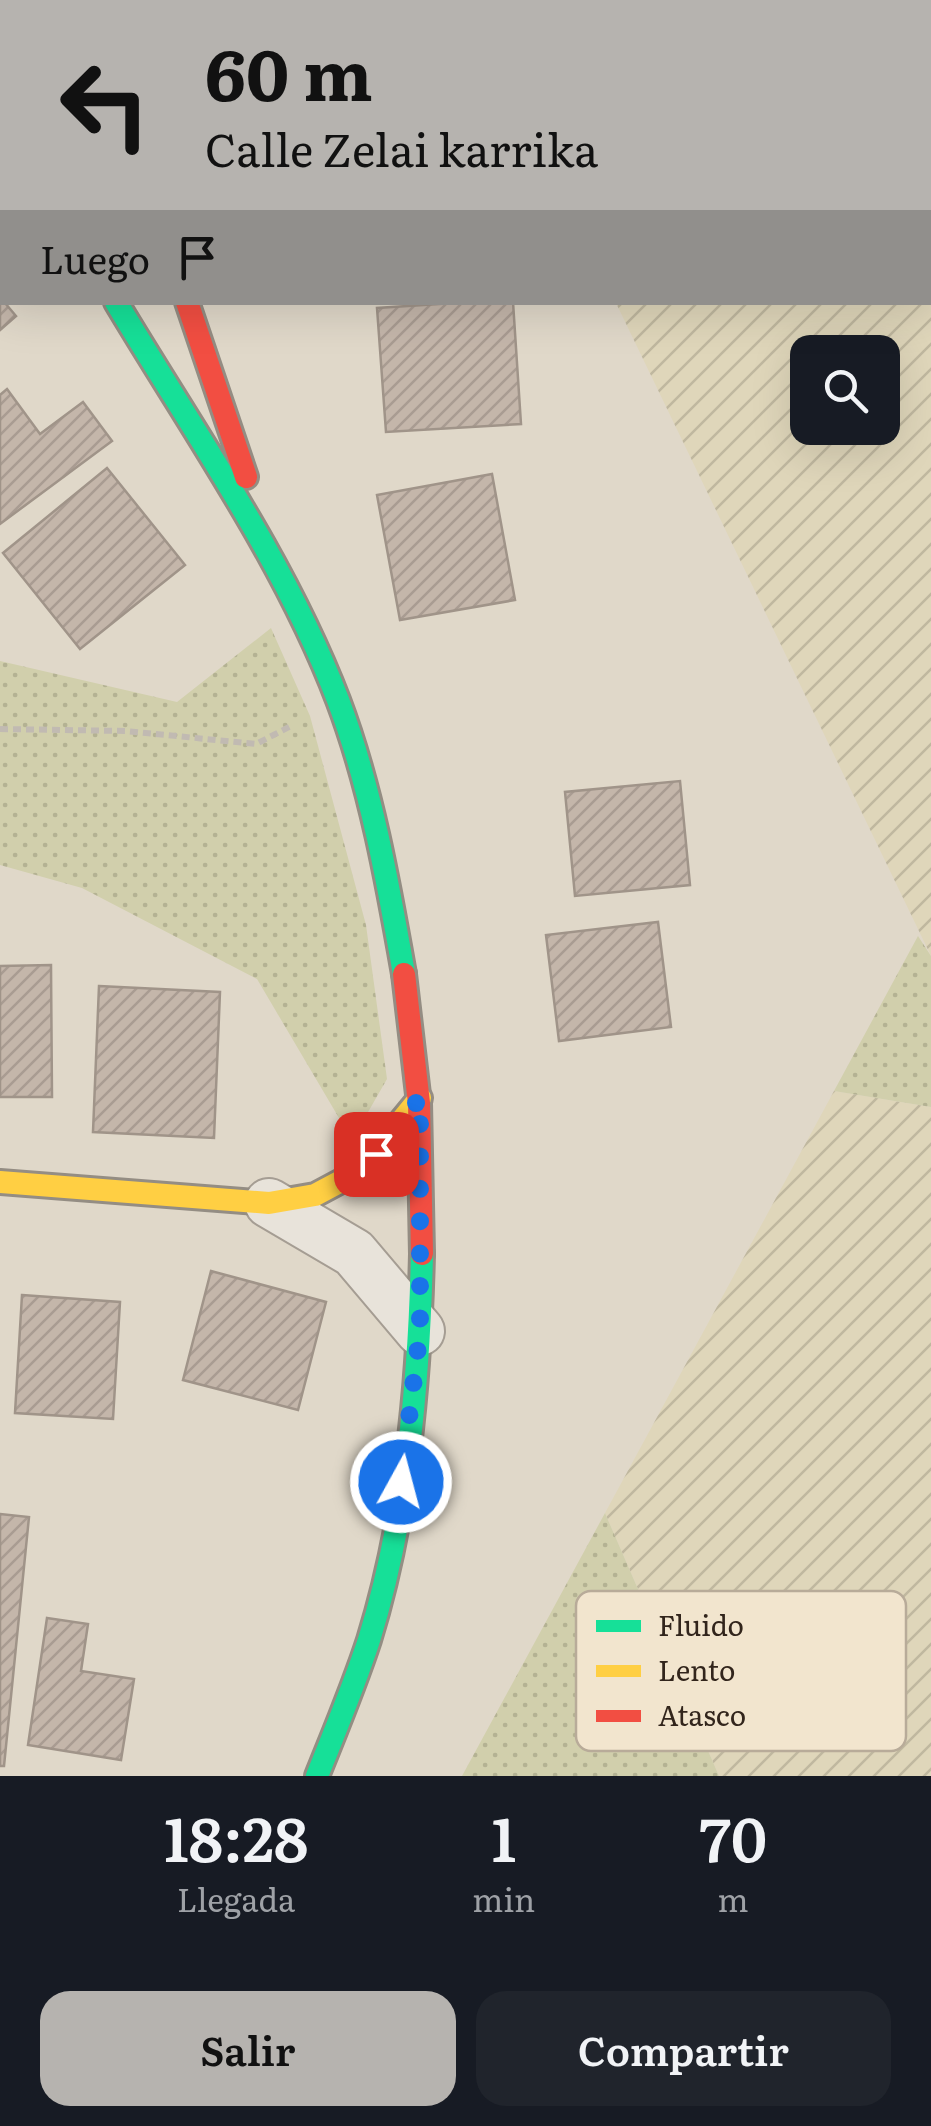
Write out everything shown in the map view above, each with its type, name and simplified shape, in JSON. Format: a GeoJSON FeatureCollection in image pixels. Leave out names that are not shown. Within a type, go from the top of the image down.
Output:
{"type":"FeatureCollection","features":[{"type":"Feature","properties":{"kind":"street"},"geometry":{"type":"LineString","coordinates":[[118,305],[284,588],[335,694],[389,880],[420,1098],[420,1331],[401,1482],[373,1624],[317,1776]]}},
{"type":"Feature","properties":{"kind":"street"},"geometry":{"type":"LineString","coordinates":[[188,305],[284,588]]}},
{"type":"Feature","properties":{"kind":"street"},"geometry":{"type":"LineString","coordinates":[[0,1182],[270,1203],[315,1195],[360,1171],[420,1098]]}},
{"type":"Feature","properties":{"kind":"street"},"geometry":{"type":"LineString","coordinates":[[270,1203],[354,1252],[420,1331]]}},
{"type":"Feature","properties":{"kind":"path"},"geometry":{"type":"LineString","coordinates":[[0,729],[126,730],[256,744],[296,723]]}},
{"type":"Feature","properties":{"kind":"shaded area"},"geometry":{"type":"Polygon","coordinates":[[[617,305],[931,305],[931,956],[617,305]]]}},
{"type":"Feature","properties":{"kind":"shaded area"},"geometry":{"type":"Polygon","coordinates":[[[271,628],[310,716],[366,925],[387,1079],[352,1140],[257,979],[82,888],[0,865],[0,661],[177,702],[271,628]]]}},
{"type":"Feature","properties":{"kind":"shaded area"},"geometry":{"type":"Polygon","coordinates":[[[918,936],[931,956],[931,1107],[834,1091],[918,936]]]}},
{"type":"Feature","properties":{"kind":"shaded area"},"geometry":{"type":"Polygon","coordinates":[[[834,1091],[931,1107],[931,1776],[719,1776],[708,1751],[906,1751],[906,1591],[639,1591],[605,1513],[834,1091]]]}},
{"type":"Feature","properties":{"kind":"shaded area"},"geometry":{"type":"Polygon","coordinates":[[[605,1513],[639,1591],[576,1591],[576,1751],[708,1751],[719,1776],[462,1776],[605,1513]]]}},
{"type":"Feature","properties":{"kind":"building"},"geometry":{"type":"Polygon","coordinates":[[[0,305],[7,305],[16,316],[0,330],[0,305]]]}},
{"type":"Feature","properties":{"kind":"building"},"geometry":{"type":"Polygon","coordinates":[[[513,305],[521,424],[386,432],[377,308],[513,305]]]}},
{"type":"Feature","properties":{"kind":"building"},"geometry":{"type":"Polygon","coordinates":[[[7,389],[40,434],[83,402],[112,441],[0,524],[0,395],[7,389]]]}},
{"type":"Feature","properties":{"kind":"building"},"geometry":{"type":"Polygon","coordinates":[[[107,468],[185,565],[80,649],[3,553],[107,468]]]}},
{"type":"Feature","properties":{"kind":"building"},"geometry":{"type":"Polygon","coordinates":[[[492,474],[515,600],[400,620],[377,495],[492,474]]]}},
{"type":"Feature","properties":{"kind":"building"},"geometry":{"type":"Polygon","coordinates":[[[680,781],[690,885],[575,896],[565,792],[680,781]]]}},
{"type":"Feature","properties":{"kind":"building"},"geometry":{"type":"Polygon","coordinates":[[[658,922],[671,1027],[559,1041],[546,935],[658,922]]]}},
{"type":"Feature","properties":{"kind":"building"},"geometry":{"type":"Polygon","coordinates":[[[51,965],[52,1097],[0,1097],[0,966],[51,965]]]}},
{"type":"Feature","properties":{"kind":"building"},"geometry":{"type":"Polygon","coordinates":[[[99,986],[220,992],[214,1138],[93,1132],[99,986]]]}},
{"type":"Feature","properties":{"kind":"building"},"geometry":{"type":"Polygon","coordinates":[[[211,1271],[326,1302],[298,1410],[183,1380],[211,1271]]]}},
{"type":"Feature","properties":{"kind":"building"},"geometry":{"type":"Polygon","coordinates":[[[22,1295],[120,1302],[113,1419],[15,1413],[22,1295]]]}},
{"type":"Feature","properties":{"kind":"building"},"geometry":{"type":"Polygon","coordinates":[[[0,1514],[29,1517],[4,1766],[0,1766],[0,1514]]]}},
{"type":"Feature","properties":{"kind":"building"},"geometry":{"type":"Polygon","coordinates":[[[47,1618],[88,1624],[81,1671],[134,1679],[121,1760],[28,1745],[47,1618]]]}},
{"type":"Feature","properties":{"kind":"traffic: fast"},"geometry":{"type":"LineString","coordinates":[[118,305],[236,496],[316,648],[360,767],[385,870],[404,974]]}},
{"type":"Feature","properties":{"kind":"traffic: fast"},"geometry":{"type":"LineString","coordinates":[[317,1776],[369,1640],[393,1546],[414,1400],[422,1254]]}},
{"type":"Feature","properties":{"kind":"traffic: slow"},"geometry":{"type":"LineString","coordinates":[[0,1182],[269,1203],[315,1195],[360,1171],[420,1098]]}},
{"type":"Feature","properties":{"kind":"traffic: jam"},"geometry":{"type":"LineString","coordinates":[[188,305],[246,477]]}},
{"type":"Feature","properties":{"kind":"traffic: jam"},"geometry":{"type":"LineString","coordinates":[[404,974],[419,1103],[422,1254]]}},
{"type":"Feature","properties":{"kind":"route"},"geometry":{"type":"LineString","coordinates":[[376,1154],[420,1098],[420,1331],[401,1482]]}}]}
